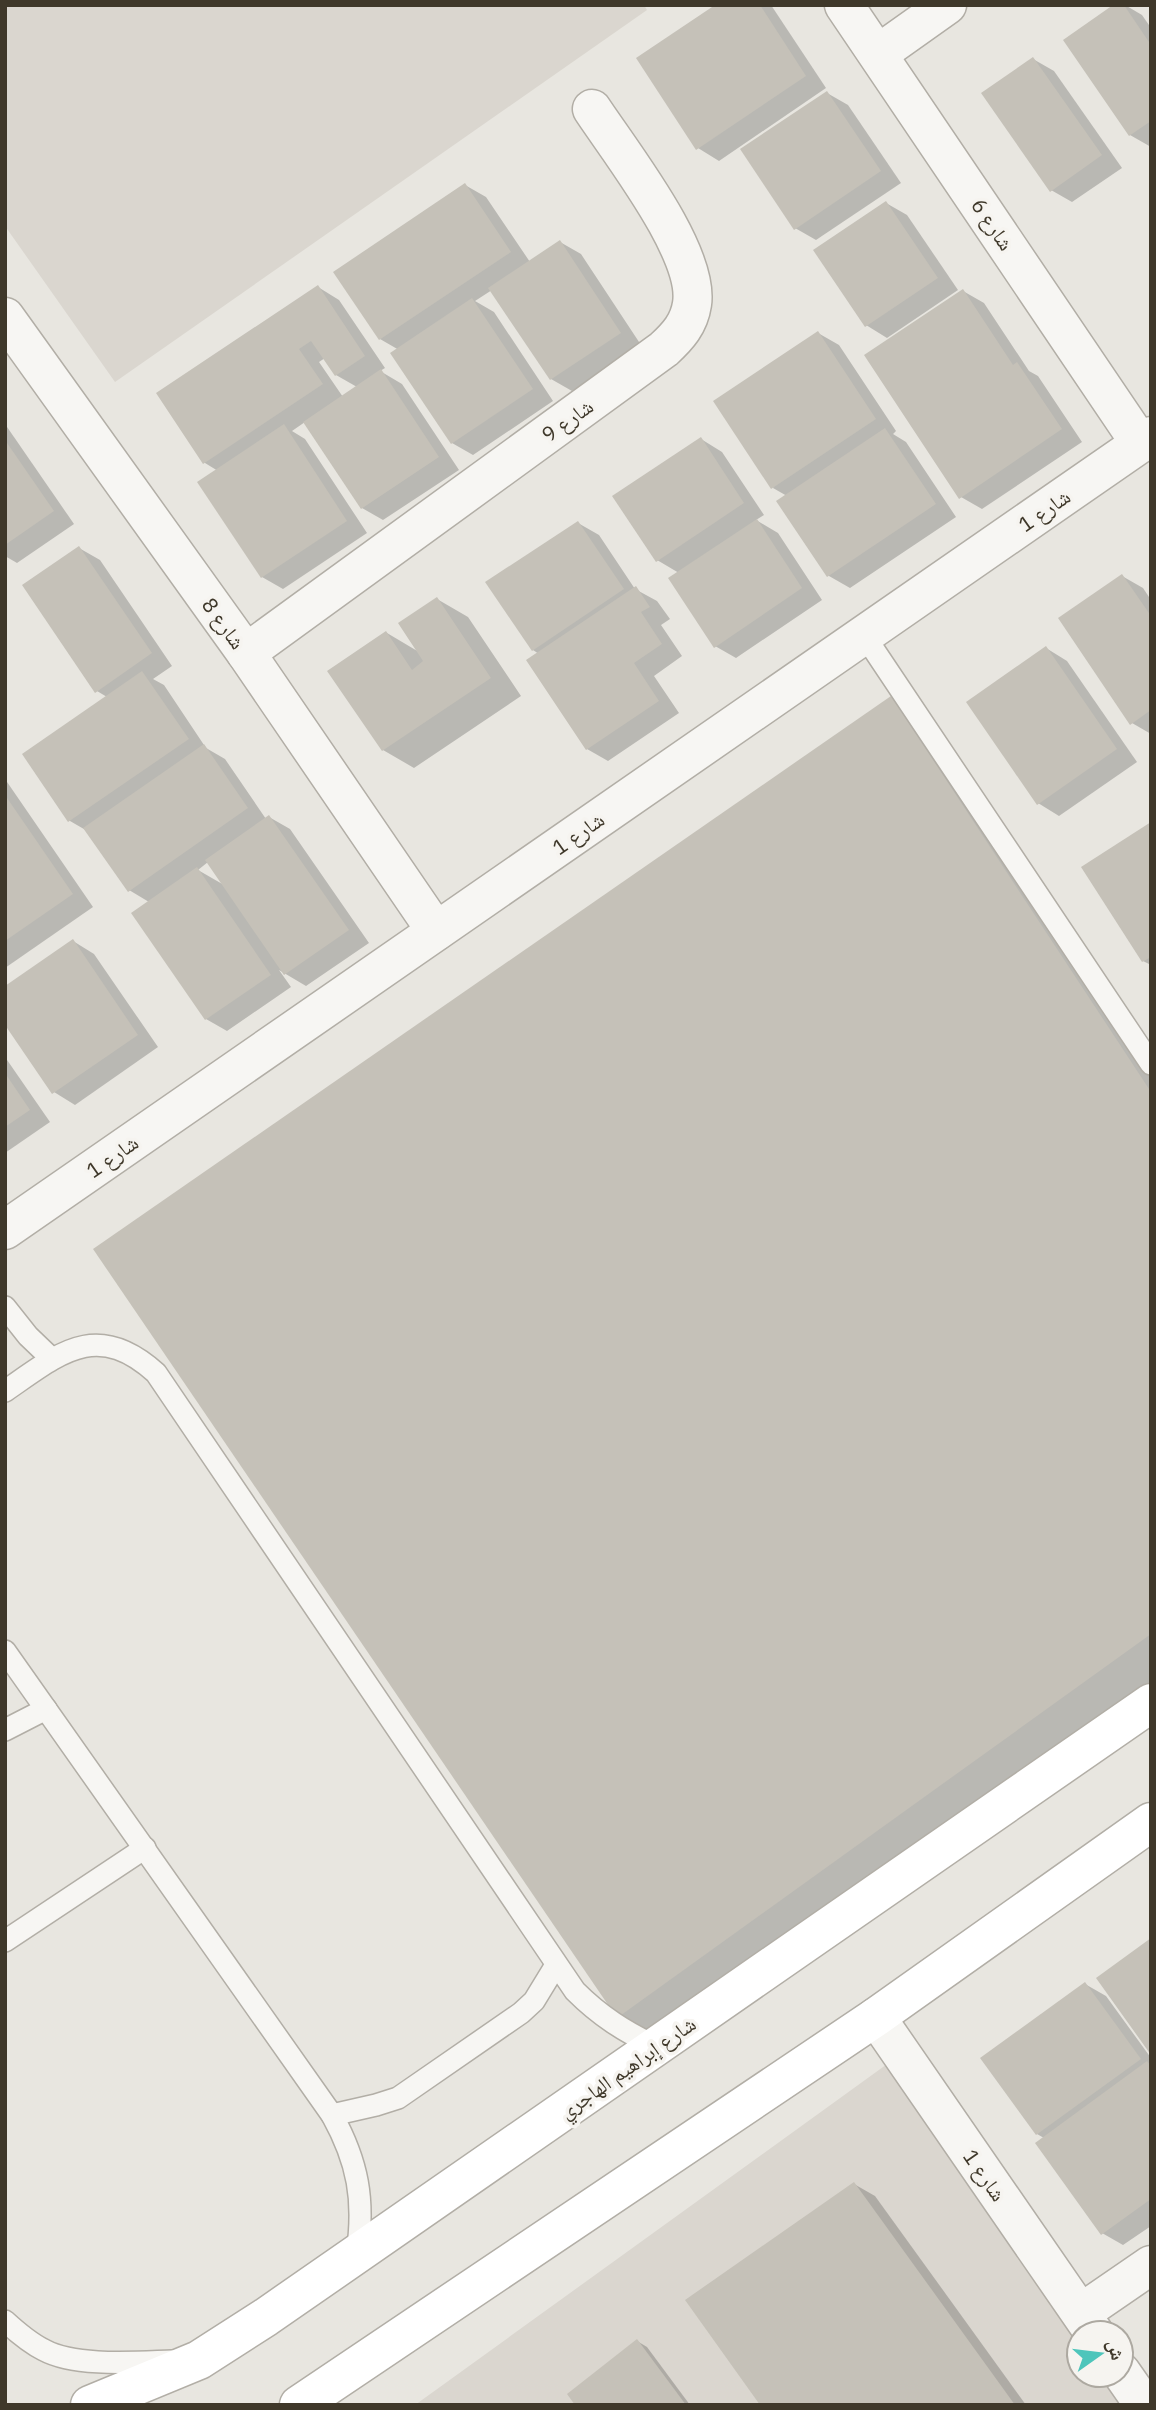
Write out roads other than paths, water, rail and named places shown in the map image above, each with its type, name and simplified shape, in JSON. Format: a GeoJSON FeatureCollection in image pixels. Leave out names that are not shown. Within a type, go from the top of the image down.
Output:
{"type":"FeatureCollection","features":[{"type":"Feature","properties":{"kind":"main road","name":"شارع إبراهيم الهاجري"},"geometry":{"type":"LineString","coordinates":[[90,2405],[199,2360],[358,2254],[1151,1703]]}},
{"type":"Feature","properties":{"kind":"main road"},"geometry":{"type":"LineString","coordinates":[[299,2405],[876,2017],[1151,1822]]}},
{"type":"Feature","properties":{"kind":"street","name":"شارع 6"},"geometry":{"type":"LineString","coordinates":[[845,5],[1146,440]]}},
{"type":"Feature","properties":{"kind":"street"},"geometry":{"type":"LineString","coordinates":[[878,54],[947,5]]}},
{"type":"Feature","properties":{"kind":"street","name":"شارع 9"},"geometry":{"type":"LineString","coordinates":[[246,653],[664,349],[681,333],[692,303],[692,281],[686,260],[666,221],[592,109]]}},
{"type":"Feature","properties":{"kind":"street","name":"شارع 8"},"geometry":{"type":"LineString","coordinates":[[5,317],[246,653],[436,931]]}},
{"type":"Feature","properties":{"kind":"street","name":"شارع 1"},"geometry":{"type":"LineString","coordinates":[[5,1230],[1146,440]]}},
{"type":"Feature","properties":{"kind":"street","name":"شارع 1"},"geometry":{"type":"LineString","coordinates":[[876,2017],[1084,2319]]}},
{"type":"Feature","properties":{"kind":"street"},"geometry":{"type":"LineString","coordinates":[[1091,2319],[1151,2265]]}},
{"type":"Feature","properties":{"kind":"street"},"geometry":{"type":"LineString","coordinates":[[1133,2389],[1144,2405]]}},
{"type":"Feature","properties":{"kind":"lane"},"geometry":{"type":"LineString","coordinates":[[864,635],[1151,1064]]}},
{"type":"Feature","properties":{"kind":"lane"},"geometry":{"type":"LineString","coordinates":[[5,1307],[28,1336],[52,1359]]}},
{"type":"Feature","properties":{"kind":"lane"},"geometry":{"type":"LineString","coordinates":[[5,1391],[52,1359],[74,1349],[103,1345],[123,1350],[141,1359],[156,1373],[575,1991],[599,2014],[626,2033],[657,2046]]}},
{"type":"Feature","properties":{"kind":"lane"},"geometry":{"type":"LineString","coordinates":[[5,1651],[332,2115],[346,2140],[355,2168],[360,2196],[358,2254]]}},
{"type":"Feature","properties":{"kind":"lane"},"geometry":{"type":"LineString","coordinates":[[5,1730],[46,1709]]}},
{"type":"Feature","properties":{"kind":"lane"},"geometry":{"type":"LineString","coordinates":[[5,1941],[145,1848]]}},
{"type":"Feature","properties":{"kind":"lane"},"geometry":{"type":"LineString","coordinates":[[332,2115],[398,2098],[521,2013],[534,2001],[556,1965]]}},
{"type":"Feature","properties":{"kind":"lane"},"geometry":{"type":"LineString","coordinates":[[5,2321],[45,2351],[67,2358],[124,2362],[199,2360]]}}]}
